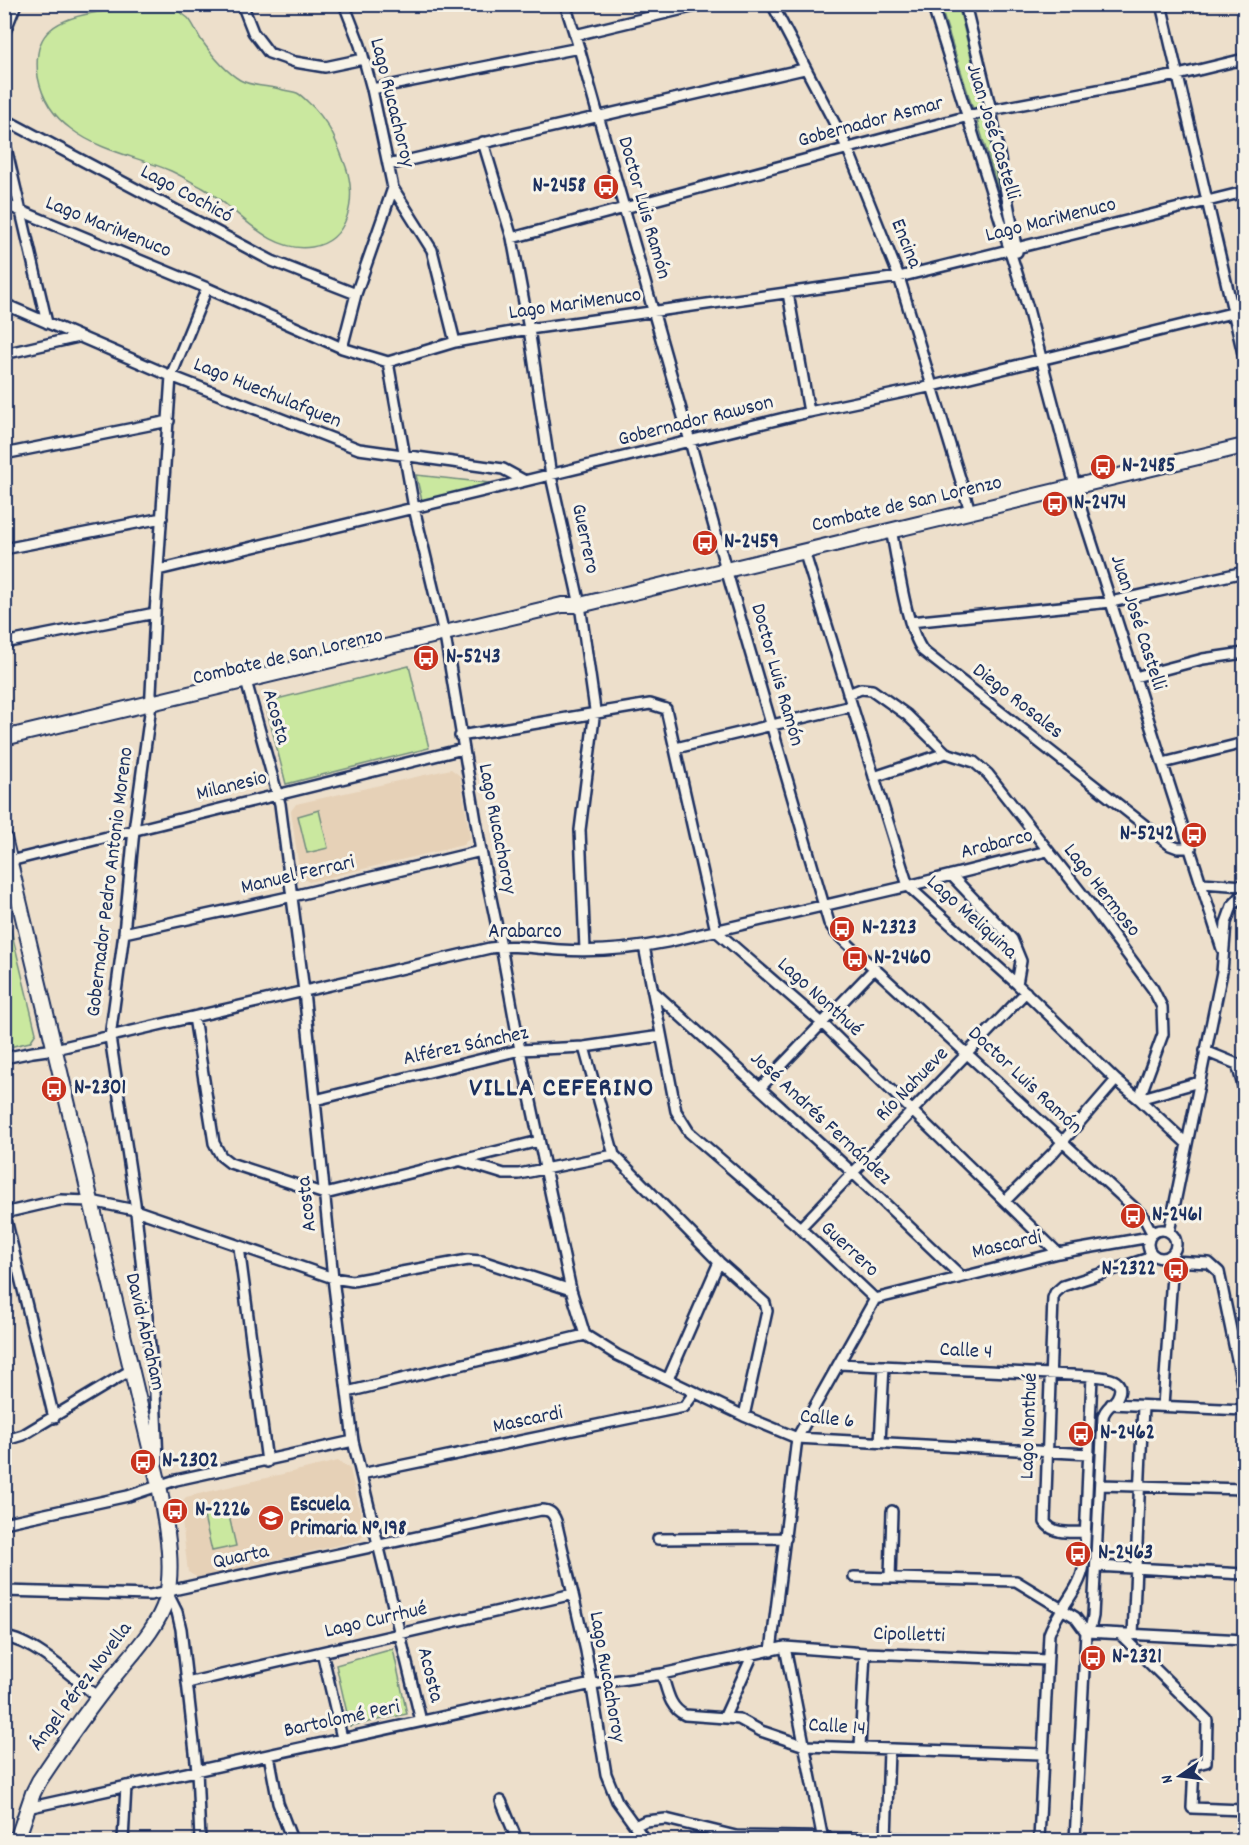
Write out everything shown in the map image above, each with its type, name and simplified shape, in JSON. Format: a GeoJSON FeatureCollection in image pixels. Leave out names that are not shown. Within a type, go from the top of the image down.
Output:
{"type":"FeatureCollection","features":[{"type":"Feature","properties":{"kind":"main road","name":"Combate de San Lorenzo"},"geometry":{"type":"LineString","coordinates":[[4,748],[151,708],[445,638],[562,605],[580,605],[1245,446]]}},
{"type":"Feature","properties":{"kind":"main road","name":"Combate de San Lorenzo"},"geometry":{"type":"LineString","coordinates":[[4,738],[151,708]]}},
{"type":"Feature","properties":{"kind":"main road","name":"David Abraham"},"geometry":{"type":"LineString","coordinates":[[4,838],[159,1485],[169,1562],[168,1592]]}},
{"type":"Feature","properties":{"kind":"main road","name":"Ángel Pérez Novella"},"geometry":{"type":"LineString","coordinates":[[17,1840],[27,1808],[39,1781],[98,1697],[152,1628],[163,1609],[168,1592]]}},
{"type":"Feature","properties":{"kind":"street"},"geometry":{"type":"LineString","coordinates":[[4,34],[16,4]]}},
{"type":"Feature","properties":{"kind":"street"},"geometry":{"type":"LineString","coordinates":[[242,4],[253,32],[269,53],[295,62],[326,67],[363,59]]}},
{"type":"Feature","properties":{"kind":"street","name":"Doctor Luis Ramón"},"geometry":{"type":"LineString","coordinates":[[565,4],[823,905],[832,928],[1143,1216],[1151,1235]]}},
{"type":"Feature","properties":{"kind":"street"},"geometry":{"type":"LineString","coordinates":[[575,35],[704,4]]}},
{"type":"Feature","properties":{"kind":"street","name":"Encina"},"geometry":{"type":"LineString","coordinates":[[772,4],[804,69],[847,147],[899,277],[970,511]]}},
{"type":"Feature","properties":{"kind":"street","name":"Juan José Castelli"},"geometry":{"type":"LineString","coordinates":[[932,4],[1013,249],[1075,486],[1222,949]]}},
{"type":"Feature","properties":{"kind":"street","name":"Juan José Castelli"},"geometry":{"type":"LineString","coordinates":[[965,4],[991,110],[1013,249]]}},
{"type":"Feature","properties":{"kind":"street"},"geometry":{"type":"LineString","coordinates":[[1161,4],[1245,358]]}},
{"type":"Feature","properties":{"kind":"street","name":"Lago Rucachoroy"},"geometry":{"type":"LineString","coordinates":[[342,348],[356,294],[393,188],[372,88],[360,45],[344,5]]}},
{"type":"Feature","properties":{"kind":"street"},"geometry":{"type":"LineString","coordinates":[[372,88],[579,48]]}},
{"type":"Feature","properties":{"kind":"street","name":"Gobernador Asmar"},"geometry":{"type":"LineString","coordinates":[[512,238],[991,110],[1178,75],[1245,59]]}},
{"type":"Feature","properties":{"kind":"street"},"geometry":{"type":"LineString","coordinates":[[388,165],[804,69]]}},
{"type":"Feature","properties":{"kind":"street","name":"Lago Cochicó"},"geometry":{"type":"LineString","coordinates":[[4,119],[272,261],[356,294]]}},
{"type":"Feature","properties":{"kind":"street"},"geometry":{"type":"LineString","coordinates":[[4,139],[47,323]]}},
{"type":"Feature","properties":{"kind":"street","name":"Guerrero"},"geometry":{"type":"LineString","coordinates":[[483,142],[512,238],[529,329],[551,476],[580,605],[595,713],[580,830],[585,950]]}},
{"type":"Feature","properties":{"kind":"street"},"geometry":{"type":"LineString","coordinates":[[393,188],[432,250],[455,342]]}},
{"type":"Feature","properties":{"kind":"street","name":"Lago MariMenuco"},"geometry":{"type":"LineString","coordinates":[[4,204],[207,288],[342,348],[388,362],[455,342],[529,329],[899,277],[1245,192]]}},
{"type":"Feature","properties":{"kind":"street","name":"Gobernador Pedro Antonio Moreno"},"geometry":{"type":"LineString","coordinates":[[159,1485],[155,1392],[135,1203],[110,1037],[151,708],[171,375],[207,288]]}},
{"type":"Feature","properties":{"kind":"street"},"geometry":{"type":"LineString","coordinates":[[788,293],[809,412]]}},
{"type":"Feature","properties":{"kind":"street","name":"Lago Huechulafquen"},"geometry":{"type":"LineString","coordinates":[[4,304],[171,375],[359,449],[503,469],[525,481]]}},
{"type":"Feature","properties":{"kind":"street","name":"Gobernador Rawson"},"geometry":{"type":"LineString","coordinates":[[158,570],[809,412],[933,386],[1245,310]]}},
{"type":"Feature","properties":{"kind":"street"},"geometry":{"type":"LineString","coordinates":[[4,354],[79,336]]}},
{"type":"Feature","properties":{"kind":"street","name":"Lago Rucachoroy"},"geometry":{"type":"LineString","coordinates":[[388,362],[414,508],[445,638],[460,736],[520,1050],[571,1290],[585,1335]]}},
{"type":"Feature","properties":{"kind":"street"},"geometry":{"type":"LineString","coordinates":[[4,454],[169,421]]}},
{"type":"Feature","properties":{"kind":"street"},"geometry":{"type":"LineString","coordinates":[[4,549],[162,518]]}},
{"type":"Feature","properties":{"kind":"street","name":"Diego Rosales"},"geometry":{"type":"LineString","coordinates":[[891,530],[910,622],[918,644],[928,656],[1170,845],[1178,848],[1191,848]]}},
{"type":"Feature","properties":{"kind":"street","name":"Lago Meliquina"},"geometry":{"type":"LineString","coordinates":[[804,551],[908,886],[1026,992],[1116,1080],[1186,1143]]}},
{"type":"Feature","properties":{"kind":"street"},"geometry":{"type":"LineString","coordinates":[[910,622],[1111,602],[1245,572]]}},
{"type":"Feature","properties":{"kind":"street"},"geometry":{"type":"LineString","coordinates":[[4,643],[155,613]]}},
{"type":"Feature","properties":{"kind":"street"},"geometry":{"type":"LineString","coordinates":[[1136,677],[1203,659],[1245,653]]}},
{"type":"Feature","properties":{"kind":"street","name":"Acosta"},"geometry":{"type":"LineString","coordinates":[[247,685],[278,795],[293,896],[333,1278],[353,1441],[421,1721]]}},
{"type":"Feature","properties":{"kind":"street","name":"Lago Hermoso"},"geometry":{"type":"LineString","coordinates":[[848,694],[861,689],[872,690],[907,715],[946,753],[974,762],[988,774],[1090,904],[1146,980],[1162,1007],[1163,1034],[1139,1099]]}},
{"type":"Feature","properties":{"kind":"street"},"geometry":{"type":"LineString","coordinates":[[460,736],[650,704],[666,709],[716,931]]}},
{"type":"Feature","properties":{"kind":"street"},"geometry":{"type":"LineString","coordinates":[[676,748],[852,706]]}},
{"type":"Feature","properties":{"kind":"street"},"geometry":{"type":"LineString","coordinates":[[1163,763],[1245,743]]}},
{"type":"Feature","properties":{"kind":"street","name":"Milanesio"},"geometry":{"type":"LineString","coordinates":[[10,861],[463,749]]}},
{"type":"Feature","properties":{"kind":"street"},"geometry":{"type":"LineString","coordinates":[[874,777],[946,753]]}},
{"type":"Feature","properties":{"kind":"street","name":"Manuel Ferrari"},"geometry":{"type":"LineString","coordinates":[[124,933],[293,896],[481,850]]}},
{"type":"Feature","properties":{"kind":"street","name":"Arabarco"},"geometry":{"type":"LineString","coordinates":[[4,1058],[110,1037],[501,946],[585,950],[645,946],[908,886],[1047,851]]}},
{"type":"Feature","properties":{"kind":"street"},"geometry":{"type":"LineString","coordinates":[[951,875],[1012,939],[1021,961],[1017,984]]}},
{"type":"Feature","properties":{"kind":"street"},"geometry":{"type":"LineString","coordinates":[[1202,883],[1245,886]]}},
{"type":"Feature","properties":{"kind":"street"},"geometry":{"type":"LineString","coordinates":[[1169,1232],[1222,972],[1222,949],[1228,915],[1232,906],[1245,893]]}},
{"type":"Feature","properties":{"kind":"street","name":"Lago Nonthué"},"geometry":{"type":"LineString","coordinates":[[716,931],[822,1023],[1058,1253]]}},
{"type":"Feature","properties":{"kind":"street","name":"Guerrero"},"geometry":{"type":"LineString","coordinates":[[645,946],[676,1111],[688,1132],[800,1228],[875,1299],[797,1438],[771,1651]]}},
{"type":"Feature","properties":{"kind":"street"},"geometry":{"type":"LineString","coordinates":[[760,1088],[874,968]]}},
{"type":"Feature","properties":{"kind":"street","name":"José Andrés Fernández"},"geometry":{"type":"LineString","coordinates":[[653,991],[853,1173],[961,1276]]}},
{"type":"Feature","properties":{"kind":"street","name":"Río Nahueve"},"geometry":{"type":"LineString","coordinates":[[800,1228],[1026,992]]}},
{"type":"Feature","properties":{"kind":"street"},"geometry":{"type":"LineString","coordinates":[[194,1017],[214,1143],[221,1156],[230,1163],[325,1194],[539,1141]]}},
{"type":"Feature","properties":{"kind":"street","name":"Alférez Sánchez"},"geometry":{"type":"LineString","coordinates":[[315,1100],[520,1050],[584,1047],[661,1036]]}},
{"type":"Feature","properties":{"kind":"street"},"geometry":{"type":"LineString","coordinates":[[584,1047],[614,1155],[719,1262],[765,1303],[767,1311],[744,1416]]}},
{"type":"Feature","properties":{"kind":"street"},"geometry":{"type":"LineString","coordinates":[[1205,1052],[1237,1065],[1245,1090]]}},
{"type":"Feature","properties":{"kind":"street"},"geometry":{"type":"LineString","coordinates":[[1005,1201],[1052,1154],[1116,1080]]}},
{"type":"Feature","properties":{"kind":"street"},"geometry":{"type":"LineString","coordinates":[[1139,1099],[1198,1082]]}},
{"type":"Feature","properties":{"kind":"street"},"geometry":{"type":"LineString","coordinates":[[459,1160],[504,1174],[519,1174],[614,1155]]}},
{"type":"Feature","properties":{"kind":"street"},"geometry":{"type":"LineString","coordinates":[[54,1418],[5,1212],[60,1200],[91,1201],[135,1210],[333,1278],[352,1281],[468,1260],[482,1261],[571,1290]]}},
{"type":"Feature","properties":{"kind":"street"},"geometry":{"type":"LineString","coordinates":[[1163,1406],[1172,1258],[1176,1242],[1169,1232],[1160,1230],[1151,1235],[1148,1245],[1151,1254],[1159,1258],[1172,1258],[1209,1263],[1219,1272],[1245,1393]]}},
{"type":"Feature","properties":{"kind":"street","name":"Mascardi"},"geometry":{"type":"LineString","coordinates":[[875,1299],[1058,1253],[1151,1235]]}},
{"type":"Feature","properties":{"kind":"street"},"geometry":{"type":"LineString","coordinates":[[239,1247],[267,1462]]}},
{"type":"Feature","properties":{"kind":"street","name":"Lago Nonthué"},"geometry":{"type":"LineString","coordinates":[[1086,1532],[1054,1530],[1045,1522],[1055,1293],[1063,1286],[1146,1259],[1151,1254]]}},
{"type":"Feature","properties":{"kind":"street"},"geometry":{"type":"LineString","coordinates":[[668,1379],[719,1262]]}},
{"type":"Feature","properties":{"kind":"street"},"geometry":{"type":"LineString","coordinates":[[347,1392],[585,1335]]}},
{"type":"Feature","properties":{"kind":"street","name":"Calle 6"},"geometry":{"type":"LineString","coordinates":[[585,1335],[616,1355],[744,1416],[797,1438],[1089,1454]]}},
{"type":"Feature","properties":{"kind":"street","name":"Calle 4"},"geometry":{"type":"LineString","coordinates":[[839,1364],[1092,1376]]}},
{"type":"Feature","properties":{"kind":"street"},"geometry":{"type":"LineString","coordinates":[[880,1442],[884,1366]]}},
{"type":"Feature","properties":{"kind":"street"},"geometry":{"type":"LineString","coordinates":[[9,1436],[23,1436],[131,1371]]}},
{"type":"Feature","properties":{"kind":"street"},"geometry":{"type":"LineString","coordinates":[[1039,1840],[1048,1634],[1083,1572],[1092,1376],[1109,1377],[1117,1382],[1119,1389],[1118,1397],[1103,1414],[1093,1616],[1086,1632],[1075,1840]]}},
{"type":"Feature","properties":{"kind":"street","name":"Mascardi"},"geometry":{"type":"LineString","coordinates":[[361,1474],[684,1407],[694,1392]]}},
{"type":"Feature","properties":{"kind":"street"},"geometry":{"type":"LineString","coordinates":[[1111,1404],[1245,1410]]}},
{"type":"Feature","properties":{"kind":"street"},"geometry":{"type":"LineString","coordinates":[[1133,1635],[1143,1406]]}},
{"type":"Feature","properties":{"kind":"street"},"geometry":{"type":"LineString","coordinates":[[4,1523],[128,1496],[159,1485],[353,1441]]}},
{"type":"Feature","properties":{"kind":"street"},"geometry":{"type":"LineString","coordinates":[[1100,1485],[1245,1489]]}},
{"type":"Feature","properties":{"kind":"street","name":"Quarta"},"geometry":{"type":"LineString","coordinates":[[4,1591],[135,1596],[168,1592],[541,1510],[551,1512]]}},
{"type":"Feature","properties":{"kind":"street"},"geometry":{"type":"LineString","coordinates":[[890,1578],[892,1511]]}},
{"type":"Feature","properties":{"kind":"street","name":"Lago Rucachoroy"},"geometry":{"type":"LineString","coordinates":[[551,1512],[556,1521],[592,1684],[606,1774],[617,1801],[645,1840]]}},
{"type":"Feature","properties":{"kind":"street"},"geometry":{"type":"LineString","coordinates":[[658,1539],[786,1539]]}},
{"type":"Feature","properties":{"kind":"street"},"geometry":{"type":"LineString","coordinates":[[1096,1566],[1245,1574]]}},
{"type":"Feature","properties":{"kind":"street"},"geometry":{"type":"LineString","coordinates":[[854,1577],[1016,1581],[1075,1617],[1086,1632],[1245,1640]]}},
{"type":"Feature","properties":{"kind":"street","name":"David Abraham"},"geometry":{"type":"LineString","coordinates":[[168,1592],[179,1620],[197,1770],[200,1840]]}},
{"type":"Feature","properties":{"kind":"street","name":"Lago Currhué"},"geometry":{"type":"LineString","coordinates":[[187,1683],[573,1594]]}},
{"type":"Feature","properties":{"kind":"street"},"geometry":{"type":"LineString","coordinates":[[1121,1635],[1207,1720],[1206,1762],[1194,1765],[1192,1808],[1245,1810]]}},
{"type":"Feature","properties":{"kind":"street"},"geometry":{"type":"LineString","coordinates":[[4,1637],[15,1638],[32,1647],[98,1697]]}},
{"type":"Feature","properties":{"kind":"street"},"geometry":{"type":"LineString","coordinates":[[785,1647],[823,1839]]}},
{"type":"Feature","properties":{"kind":"street","name":"Cipolletti"},"geometry":{"type":"LineString","coordinates":[[771,1651],[785,1647],[865,1653],[1047,1660]]}},
{"type":"Feature","properties":{"kind":"street","name":"Bartolomé Peri"},"geometry":{"type":"LineString","coordinates":[[27,1808],[592,1684],[662,1674],[771,1651]]}},
{"type":"Feature","properties":{"kind":"street"},"geometry":{"type":"LineString","coordinates":[[322,1652],[342,1738]]}},
{"type":"Feature","properties":{"kind":"street"},"geometry":{"type":"LineString","coordinates":[[860,1747],[865,1653]]}},
{"type":"Feature","properties":{"kind":"street"},"geometry":{"type":"LineString","coordinates":[[725,1716],[753,1654]]}},
{"type":"Feature","properties":{"kind":"street","name":"Calle 14"},"geometry":{"type":"LineString","coordinates":[[662,1674],[676,1711],[685,1715],[725,1716],[739,1719],[761,1731],[805,1746],[1042,1754]]}},
{"type":"Feature","properties":{"kind":"street"},"geometry":{"type":"LineString","coordinates":[[886,1839],[889,1750]]}},
{"type":"Feature","properties":{"kind":"street"},"geometry":{"type":"LineString","coordinates":[[268,1755],[278,1803],[292,1840]]}},
{"type":"Feature","properties":{"kind":"street"},"geometry":{"type":"LineString","coordinates":[[123,1840],[126,1786]]}},
{"type":"Feature","properties":{"kind":"street"},"geometry":{"type":"LineString","coordinates":[[501,1801],[517,1840]]}},
{"type":"Feature","properties":{"kind":"street"},"geometry":{"type":"LineString","coordinates":[[635,1826],[645,1821],[666,1819],[736,1836],[967,1840]]}},
{"type":"Feature","properties":{"kind":"street"},"geometry":{"type":"LineString","coordinates":[[4,1838],[11,1840]]}},
{"type":"Feature","properties":{"kind":"shaded area"},"geometry":{"type":"Polygon","coordinates":[[[451,769],[460,776],[470,837],[463,845],[309,882],[300,876],[291,811],[296,804],[451,769]]]}},
{"type":"Feature","properties":{"kind":"shaded area","name":"Escuela Primaria N° 198"},"geometry":{"type":"Polygon","coordinates":[[[338,1461],[350,1469],[365,1532],[360,1540],[198,1578],[188,1572],[180,1504],[186,1497],[338,1461]]]}},
{"type":"Feature","properties":{"kind":"green space"},"geometry":{"type":"Polygon","coordinates":[[[940,5],[958,5],[984,107],[973,109],[940,5]]]}},
{"type":"Feature","properties":{"kind":"green space"},"geometry":{"type":"Polygon","coordinates":[[[173,7],[188,18],[210,52],[234,76],[249,84],[297,93],[315,109],[327,124],[346,167],[351,192],[347,216],[342,227],[325,243],[312,247],[296,247],[281,243],[253,227],[216,196],[183,177],[82,137],[65,124],[49,106],[40,85],[37,65],[42,40],[50,30],[75,17],[91,13],[173,7]]]}},
{"type":"Feature","properties":{"kind":"green space"},"geometry":{"type":"Polygon","coordinates":[[[987,119],[1006,215],[977,120],[987,119]]]}},
{"type":"Feature","properties":{"kind":"green space"},"geometry":{"type":"Polygon","coordinates":[[[416,475],[490,483],[422,501],[416,475]]]}},
{"type":"Feature","properties":{"kind":"green space"},"geometry":{"type":"Polygon","coordinates":[[[409,666],[429,748],[286,784],[265,702],[409,666]]]}},
{"type":"Feature","properties":{"kind":"green space"},"geometry":{"type":"Polygon","coordinates":[[[319,810],[328,848],[307,853],[298,816],[319,810]]]}},
{"type":"Feature","properties":{"kind":"green space"},"geometry":{"type":"Polygon","coordinates":[[[4,901],[36,1033],[30,1042],[5,1048],[4,901]]]}},
{"type":"Feature","properties":{"kind":"green space"},"geometry":{"type":"Polygon","coordinates":[[[5,1443],[8,1444],[12,1463],[5,1470],[5,1443]]]}},
{"type":"Feature","properties":{"kind":"green space"},"geometry":{"type":"Polygon","coordinates":[[[227,1507],[236,1546],[212,1551],[203,1512],[227,1507]]]}},
{"type":"Feature","properties":{"kind":"green space"},"geometry":{"type":"Polygon","coordinates":[[[393,1649],[407,1714],[350,1726],[336,1665],[393,1649]]]}},
{"type":"Feature","properties":{"kind":"place","name":"N-2458"},"geometry":{"type":"Point","coordinates":[606,187]}},
{"type":"Feature","properties":{"kind":"place","name":"N-2485"},"geometry":{"type":"Point","coordinates":[1103,467]}},
{"type":"Feature","properties":{"kind":"place","name":"N-2474"},"geometry":{"type":"Point","coordinates":[1055,504]}},
{"type":"Feature","properties":{"kind":"place","name":"N-2459"},"geometry":{"type":"Point","coordinates":[705,543]}},
{"type":"Feature","properties":{"kind":"place","name":"N-5243"},"geometry":{"type":"Point","coordinates":[426,658]}},
{"type":"Feature","properties":{"kind":"place","name":"N-5242"},"geometry":{"type":"Point","coordinates":[1194,835]}},
{"type":"Feature","properties":{"kind":"place","name":"N-2323"},"geometry":{"type":"Point","coordinates":[842,929]}},
{"type":"Feature","properties":{"kind":"place","name":"N-2460"},"geometry":{"type":"Point","coordinates":[855,959]}},
{"type":"Feature","properties":{"kind":"place","name":"N-2301"},"geometry":{"type":"Point","coordinates":[54,1089]}},
{"type":"Feature","properties":{"kind":"place","name":"N-2461"},"geometry":{"type":"Point","coordinates":[1133,1216]}},
{"type":"Feature","properties":{"kind":"place","name":"N-2322"},"geometry":{"type":"Point","coordinates":[1176,1270]}},
{"type":"Feature","properties":{"kind":"place","name":"N-2462"},"geometry":{"type":"Point","coordinates":[1081,1434]}},
{"type":"Feature","properties":{"kind":"place","name":"N-2302"},"geometry":{"type":"Point","coordinates":[143,1462]}},
{"type":"Feature","properties":{"kind":"place","name":"N-2226"},"geometry":{"type":"Point","coordinates":[175,1511]}},
{"type":"Feature","properties":{"kind":"place","name":"Escuela Primaria N° 198"},"geometry":{"type":"Point","coordinates":[271,1518]}},
{"type":"Feature","properties":{"kind":"place","name":"N-2463"},"geometry":{"type":"Point","coordinates":[1078,1554]}},
{"type":"Feature","properties":{"kind":"place","name":"N-2321"},"geometry":{"type":"Point","coordinates":[1093,1658]}},
{"type":"Feature","properties":{"kind":"district","name":"VILLA CEFERINO"},"geometry":{"type":"Point","coordinates":[562,1089]}}]}
